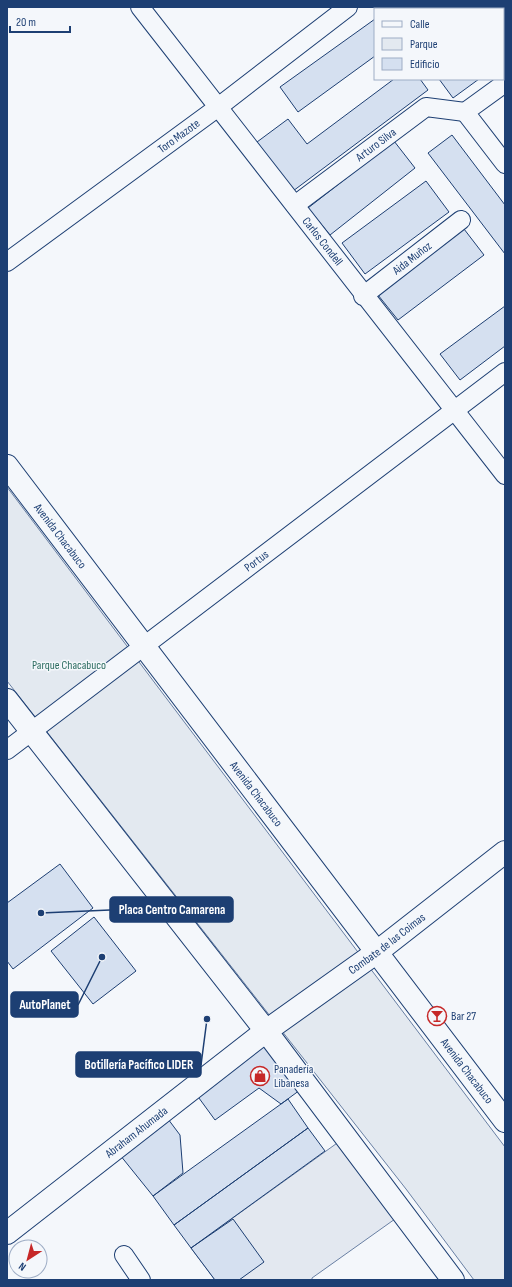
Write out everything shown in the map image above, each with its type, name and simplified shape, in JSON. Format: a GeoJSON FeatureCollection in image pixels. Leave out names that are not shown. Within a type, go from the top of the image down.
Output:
{"type":"FeatureCollection","features":[{"type":"Feature","properties":{"kind":"main road","name":"Avenida Chacabuco"},"geometry":{"type":"LineString","coordinates":[[7,466],[505,1122]]}},
{"type":"Feature","properties":{"kind":"main road"},"geometry":{"type":"LineString","coordinates":[[7,700],[266,1032],[453,1280]]}},
{"type":"Feature","properties":{"kind":"main road","name":"Combate de las Coimas"},"geometry":{"type":"LineString","coordinates":[[266,1032],[376,952],[505,852]]}},
{"type":"Feature","properties":{"kind":"main road","name":"Abraham Ahumada"},"geometry":{"type":"LineString","coordinates":[[7,1234],[266,1032]]}},
{"type":"Feature","properties":{"kind":"street","name":"Carlos Condell"},"geometry":{"type":"LineString","coordinates":[[140,7],[363,296],[505,475]]}},
{"type":"Feature","properties":{"kind":"street","name":"Toro Mazote"},"geometry":{"type":"LineString","coordinates":[[7,262],[217,108],[348,7]]}},
{"type":"Feature","properties":{"kind":"street"},"geometry":{"type":"LineString","coordinates":[[505,83],[465,112],[505,164]]}},
{"type":"Feature","properties":{"kind":"street","name":"Arturo Silva"},"geometry":{"type":"LineString","coordinates":[[295,206],[426,107],[465,112]]}},
{"type":"Feature","properties":{"kind":"street","name":"Aida Muñoz"},"geometry":{"type":"LineString","coordinates":[[363,296],[461,220]]}},
{"type":"Feature","properties":{"kind":"street","name":"Portus"},"geometry":{"type":"LineString","coordinates":[[7,750],[505,372]]}},
{"type":"Feature","properties":{"kind":"street"},"geometry":{"type":"LineString","coordinates":[[124,1255],[141,1280]]}},
{"type":"Feature","properties":{"kind":"green space","name":"Parque Chacabuco"},"geometry":{"type":"Polygon","coordinates":[[[7,487],[505,1147],[505,1280],[474,1280],[406,1189],[7,681],[7,487]]]}},
{"type":"Feature","properties":{"kind":"shaded area"},"geometry":{"type":"Polygon","coordinates":[[[340,1141],[395,1219],[312,1278],[312,1280],[215,1280],[191,1248],[340,1141]]]}},
{"type":"Feature","properties":{"kind":"building"},"geometry":{"type":"Polygon","coordinates":[[[394,7],[446,7],[444,8],[393,8],[394,7]]]}},
{"type":"Feature","properties":{"kind":"building"},"geometry":{"type":"Polygon","coordinates":[[[374,20],[374,57],[298,112],[280,87],[374,20]]]}},
{"type":"Feature","properties":{"kind":"building"},"geometry":{"type":"Polygon","coordinates":[[[505,20],[504,61],[504,21],[505,20]]]}},
{"type":"Feature","properties":{"kind":"building"},"geometry":{"type":"Polygon","coordinates":[[[393,80],[421,80],[428,90],[293,191],[257,142],[288,119],[307,144],[393,80]]]}},
{"type":"Feature","properties":{"kind":"building"},"geometry":{"type":"Polygon","coordinates":[[[440,80],[478,80],[453,98],[440,80]]]}},
{"type":"Feature","properties":{"kind":"building"},"geometry":{"type":"Polygon","coordinates":[[[452,135],[505,205],[505,254],[428,153],[452,135]]]}},
{"type":"Feature","properties":{"kind":"building"},"geometry":{"type":"Polygon","coordinates":[[[394,141],[415,168],[330,235],[308,208],[394,141]]]}},
{"type":"Feature","properties":{"kind":"building"},"geometry":{"type":"Polygon","coordinates":[[[426,181],[449,212],[365,274],[342,243],[426,181]]]}},
{"type":"Feature","properties":{"kind":"building"},"geometry":{"type":"Polygon","coordinates":[[[464,229],[484,255],[398,320],[378,295],[464,229]]]}},
{"type":"Feature","properties":{"kind":"building"},"geometry":{"type":"Polygon","coordinates":[[[505,306],[505,346],[460,380],[440,354],[505,306]]]}},
{"type":"Feature","properties":{"kind":"building"},"geometry":{"type":"Polygon","coordinates":[[[60,864],[93,908],[13,969],[7,961],[7,903],[60,864]]]}},
{"type":"Feature","properties":{"kind":"building"},"geometry":{"type":"Polygon","coordinates":[[[94,917],[136,971],[93,1004],[51,951],[94,917]]]}},
{"type":"Feature","properties":{"kind":"building"},"geometry":{"type":"Polygon","coordinates":[[[265,1043],[300,1090],[281,1104],[259,1088],[215,1120],[196,1094],[265,1043]]]}},
{"type":"Feature","properties":{"kind":"building"},"geometry":{"type":"Polygon","coordinates":[[[288,1099],[308,1128],[174,1225],[153,1196],[288,1099]]]}},
{"type":"Feature","properties":{"kind":"building"},"geometry":{"type":"Polygon","coordinates":[[[168,1119],[180,1135],[183,1173],[153,1196],[120,1155],[168,1119]]]}},
{"type":"Feature","properties":{"kind":"building"},"geometry":{"type":"Polygon","coordinates":[[[308,1128],[325,1151],[191,1248],[174,1225],[308,1128]]]}},
{"type":"Feature","properties":{"kind":"building"},"geometry":{"type":"Polygon","coordinates":[[[233,1219],[264,1262],[239,1280],[215,1280],[191,1248],[233,1219]]]}},
{"type":"Feature","properties":{"kind":"place","name":"Placa Centro Camarena"},"geometry":{"type":"Point","coordinates":[41,913]}},
{"type":"Feature","properties":{"kind":"place","name":"AutoPlanet"},"geometry":{"type":"Point","coordinates":[102,957]}},
{"type":"Feature","properties":{"kind":"place","name":"Bar 27"},"geometry":{"type":"Point","coordinates":[437,1016]}},
{"type":"Feature","properties":{"kind":"place","name":"Botillería Pacífico LIDER"},"geometry":{"type":"Point","coordinates":[207,1019]}},
{"type":"Feature","properties":{"kind":"place","name":"Panadería Libanesa"},"geometry":{"type":"Point","coordinates":[260,1076]}}]}
